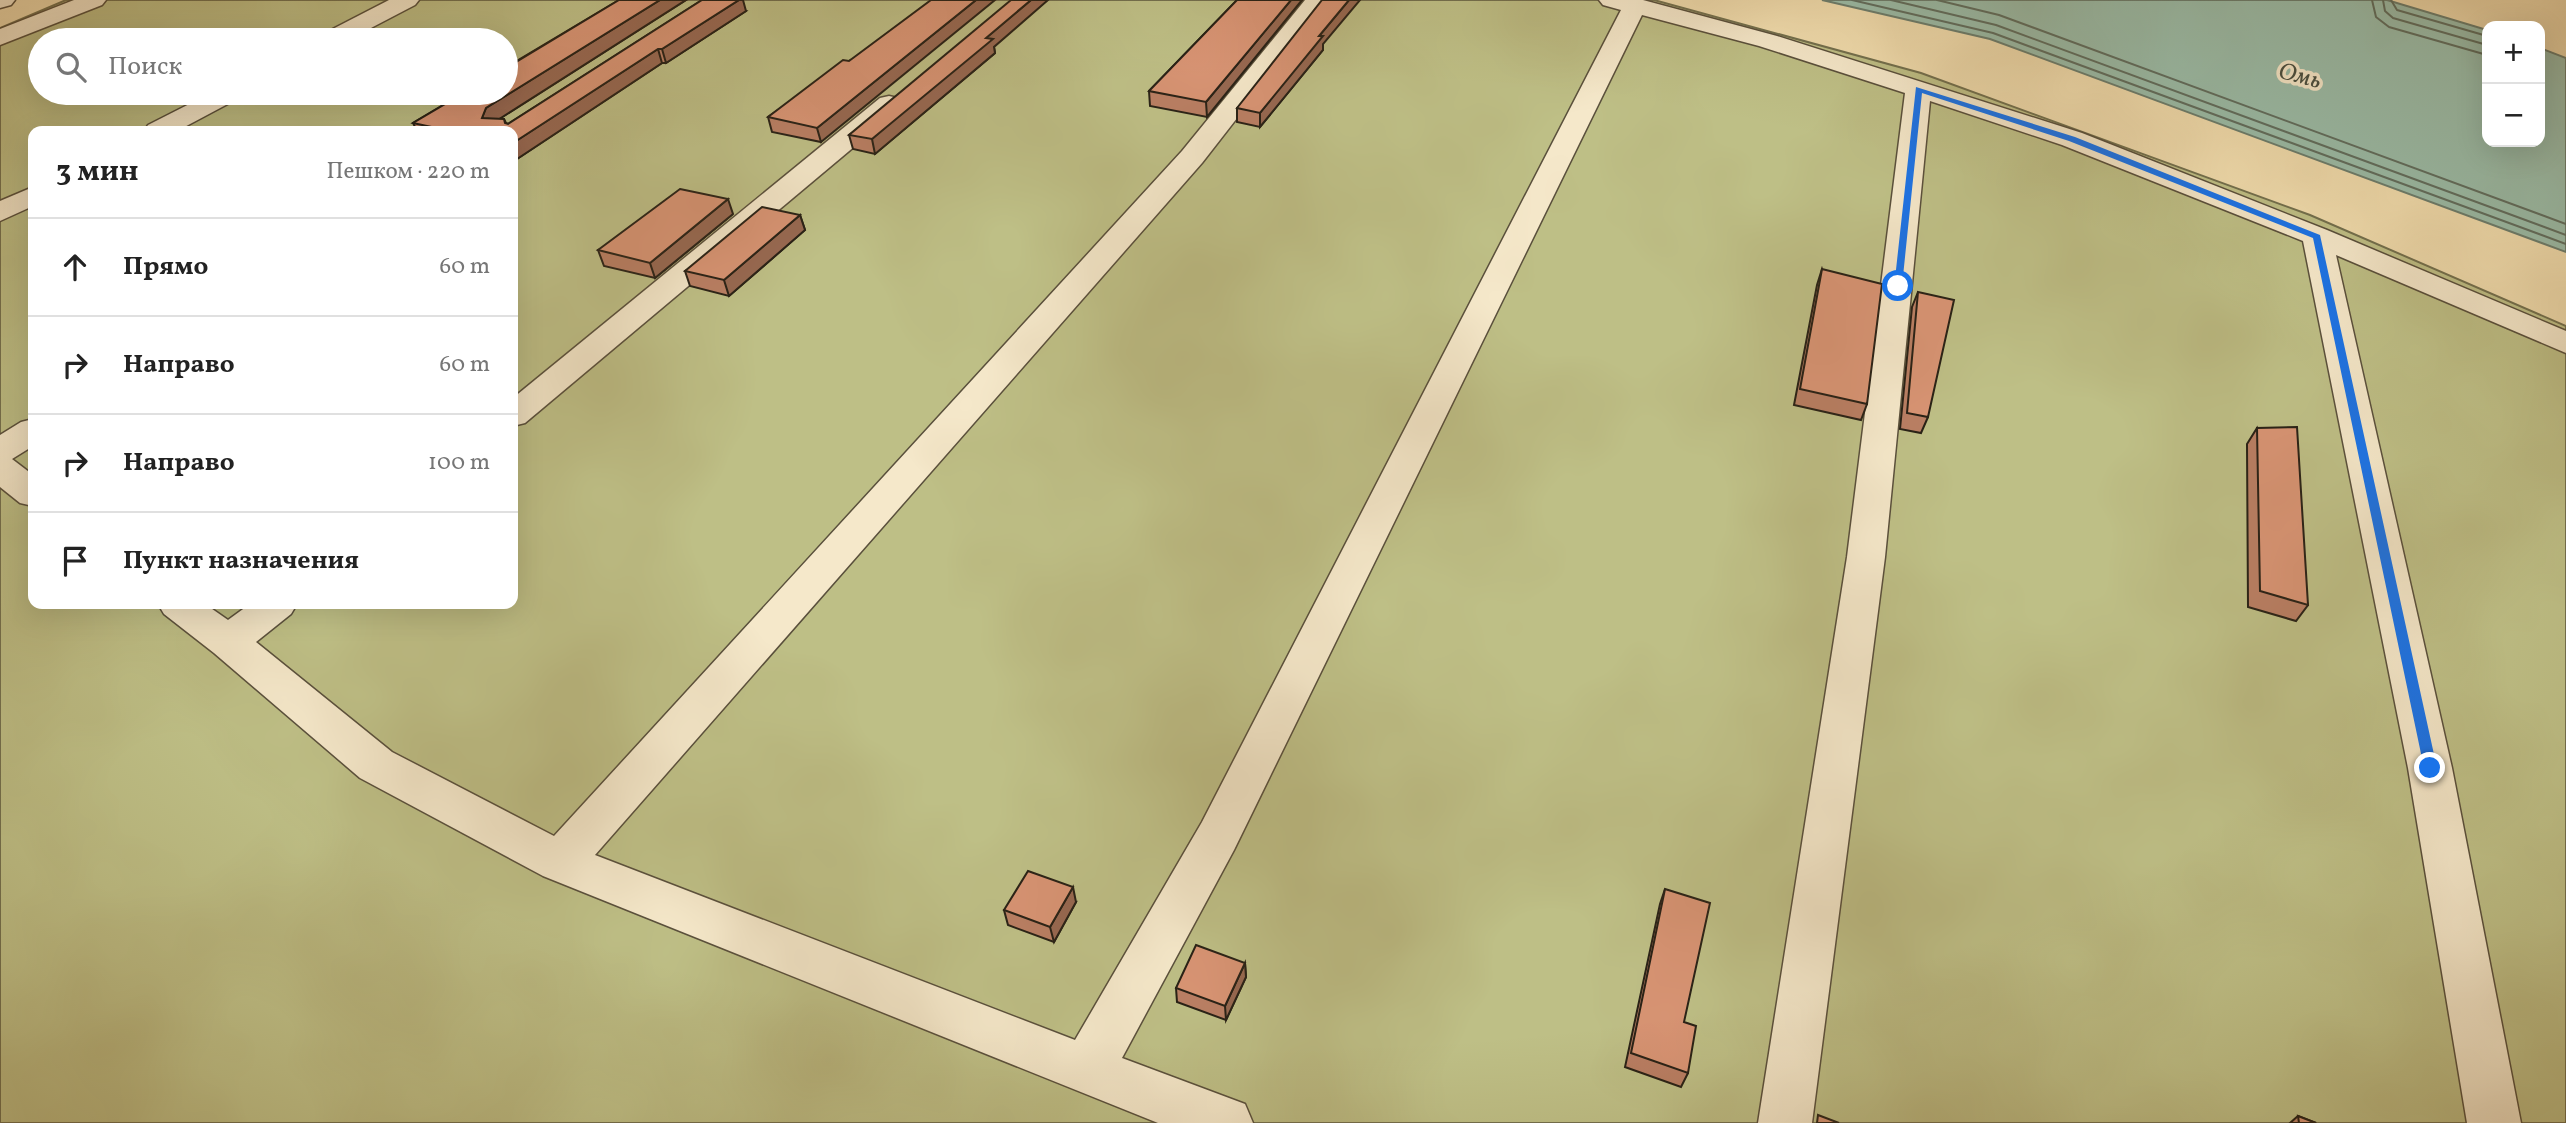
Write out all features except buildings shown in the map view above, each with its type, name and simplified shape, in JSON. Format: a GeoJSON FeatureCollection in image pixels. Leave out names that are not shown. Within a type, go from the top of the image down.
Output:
{"type":"FeatureCollection","features":[{"type":"Feature","properties":{"kind":"lane"},"geometry":{"type":"LineString","coordinates":[[0,38],[94,0]]}},
{"type":"Feature","properties":{"kind":"lane"},"geometry":{"type":"LineString","coordinates":[[353,28],[407,0]]}},
{"type":"Feature","properties":{"kind":"lane"},"geometry":{"type":"LineString","coordinates":[[560,862],[1192,157],[1317,0]]}},
{"type":"Feature","properties":{"kind":"lane"},"geometry":{"type":"LineString","coordinates":[[1087,1070],[1218,836],[1622,3],[1768,41],[2072,139],[2317,236],[2566,343]]}},
{"type":"Feature","properties":{"kind":"lane"},"geometry":{"type":"LineString","coordinates":[[518,411],[908,88]]}},
{"type":"Feature","properties":{"kind":"lane"},"geometry":{"type":"LineString","coordinates":[[1785,1123],[1866,557],[1919,89]]}},
{"type":"Feature","properties":{"kind":"lane"},"geometry":{"type":"LineString","coordinates":[[167,126],[207,105]]}},
{"type":"Feature","properties":{"kind":"lane"},"geometry":{"type":"LineString","coordinates":[[0,212],[28,198]]}},
{"type":"Feature","properties":{"kind":"lane"},"geometry":{"type":"LineString","coordinates":[[2317,236],[2430,768],[2494,1123]]}},
{"type":"Feature","properties":{"kind":"lane"},"geometry":{"type":"LineString","coordinates":[[0,451],[28,433]]}},
{"type":"Feature","properties":{"kind":"lane"},"geometry":{"type":"LineString","coordinates":[[0,468],[28,490]]}},
{"type":"Feature","properties":{"kind":"lane"},"geometry":{"type":"LineString","coordinates":[[185,609],[376,765],[560,862],[1226,1123]]}},
{"type":"Feature","properties":{"kind":"lane"},"geometry":{"type":"LineString","coordinates":[[228,642],[271,609]]}},
{"type":"Feature","properties":{"kind":"green space"},"geometry":{"type":"Polygon","coordinates":[[[66,0],[1654,0],[1921,73],[2310,215],[2566,326],[2566,1123],[0,1123],[0,28],[66,0]]]}},
{"type":"Feature","properties":{"kind":"water","name":"Омь"},"geometry":{"type":"Polygon","coordinates":[[[1822,0],[2387,0],[2482,28],[2482,147],[2545,147],[2545,50],[2566,58],[2566,252],[1990,39],[1822,0]]]}},
{"type":"Feature","properties":{"kind":"route"},"geometry":{"type":"LineString","coordinates":[[1898,286],[1919,89],[2072,139],[2317,236],[2430,768]]}}]}
